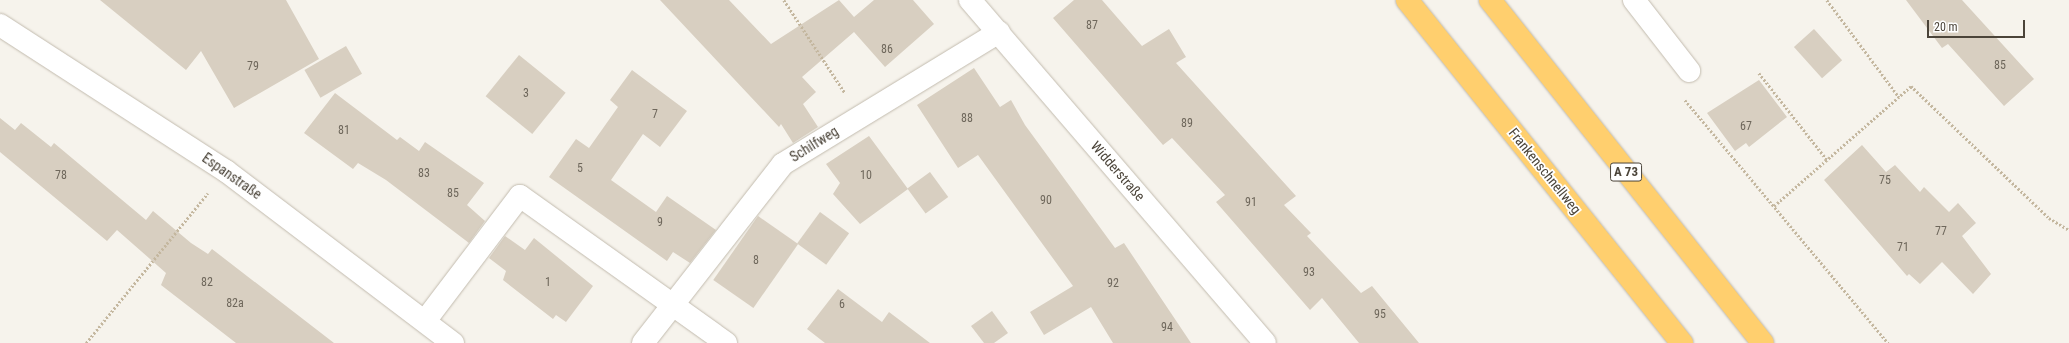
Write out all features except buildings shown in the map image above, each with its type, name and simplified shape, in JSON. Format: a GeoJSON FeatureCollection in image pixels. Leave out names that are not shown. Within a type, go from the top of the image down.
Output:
{"type":"FeatureCollection","features":[{"type":"Feature","properties":{"kind":"highway","name":"Frankenschnellweg"},"geometry":{"type":"LineString","coordinates":[[1407,0],[1682,343]]}},
{"type":"Feature","properties":{"kind":"highway","name":"A 73"},"geometry":{"type":"LineString","coordinates":[[1490,0],[1764,343]]}},
{"type":"Feature","properties":{"kind":"street","name":"Widderstraße"},"geometry":{"type":"LineString","coordinates":[[970,0],[1265,343]]}},
{"type":"Feature","properties":{"kind":"street"},"geometry":{"type":"LineString","coordinates":[[1634,0],[1689,71]]}},
{"type":"Feature","properties":{"kind":"street","name":"Espanstraße"},"geometry":{"type":"LineString","coordinates":[[0,25],[226,170],[453,343]]}},
{"type":"Feature","properties":{"kind":"street","name":"Schilfweg"},"geometry":{"type":"LineString","coordinates":[[643,343],[670,304],[783,164],[860,115],[999,32]]}},
{"type":"Feature","properties":{"kind":"street"},"geometry":{"type":"LineString","coordinates":[[425,321],[520,196],[726,343]]}},
{"type":"Feature","properties":{"kind":"path"},"geometry":{"type":"LineString","coordinates":[[784,0],[860,115]]}},
{"type":"Feature","properties":{"kind":"path"},"geometry":{"type":"LineString","coordinates":[[1827,0],[1899,97]]}},
{"type":"Feature","properties":{"kind":"path"},"geometry":{"type":"LineString","coordinates":[[1689,71],[1679,93],[1888,343]]}},
{"type":"Feature","properties":{"kind":"path"},"geometry":{"type":"LineString","coordinates":[[1759,73],[1828,161]]}},
{"type":"Feature","properties":{"kind":"path"},"geometry":{"type":"LineString","coordinates":[[1774,206],[1828,161],[1911,86],[2049,218],[2069,230]]}},
{"type":"Feature","properties":{"kind":"path"},"geometry":{"type":"LineString","coordinates":[[86,343],[226,170]]}}]}
